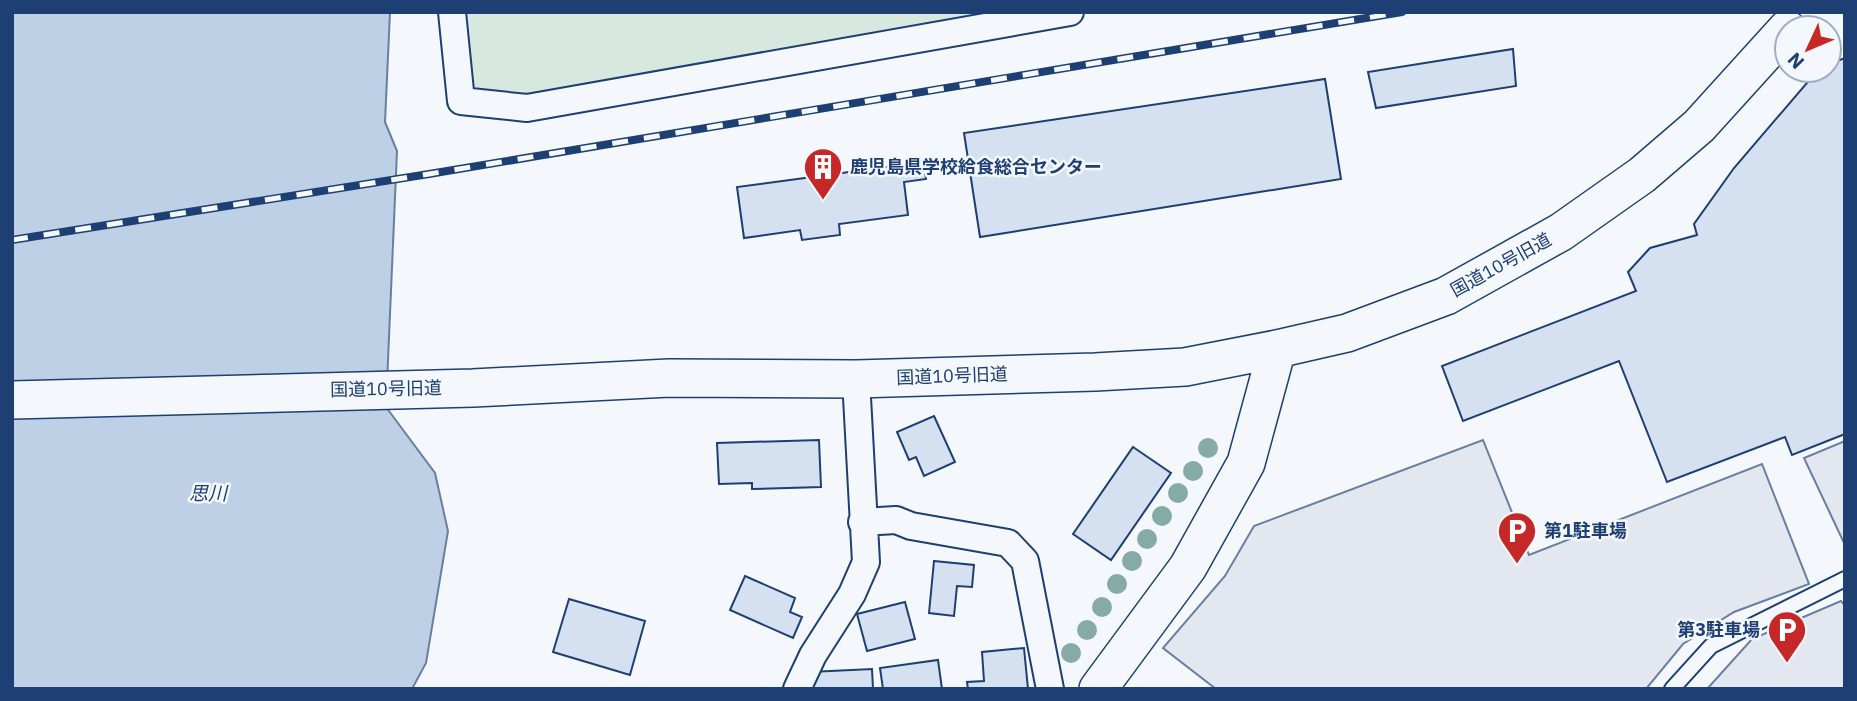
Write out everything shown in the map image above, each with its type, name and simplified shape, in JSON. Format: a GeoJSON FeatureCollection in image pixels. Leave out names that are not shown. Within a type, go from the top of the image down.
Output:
{"type":"FeatureCollection","features":[{"type":"Feature","properties":{"kind":"street"},"geometry":{"type":"LineString","coordinates":[[452,12],[461,100],[527,108],[1069,12]]}},
{"type":"Feature","properties":{"kind":"street","name":"国道10号旧道"},"geometry":{"type":"LineString","coordinates":[[12,400],[473,388],[669,378],[856,379],[1185,367],[1277,349],[1347,333],[1446,296],[1561,232],[1642,175],[1699,126],[1773,45]]}},
{"type":"Feature","properties":{"kind":"street"},"geometry":{"type":"LineString","coordinates":[[1098,689],[1188,567],[1245,463],[1277,349]]}},
{"type":"Feature","properties":{"kind":"street"},"geometry":{"type":"LineString","coordinates":[[797,689],[813,655],[852,594],[866,562],[856,379]]}},
{"type":"Feature","properties":{"kind":"street"},"geometry":{"type":"LineString","coordinates":[[862,522],[896,520],[911,526],[1008,543],[1024,561],[1050,689]]}},
{"type":"Feature","properties":{"kind":"lane"},"geometry":{"type":"LineString","coordinates":[[1672,689],[1711,646],[1845,579]]}},
{"type":"Feature","properties":{"kind":"shaded area"},"geometry":{"type":"Polygon","coordinates":[[[452,12],[1069,12],[527,108],[461,101],[452,12]]]}},
{"type":"Feature","properties":{"kind":"shaded area","name":"第1駐車場"},"geometry":{"type":"Polygon","coordinates":[[[1483,440],[1529,555],[1762,464],[1809,584],[1734,612],[1683,644],[1646,689],[1216,689],[1163,648],[1225,576],[1254,526],[1483,440]]]}},
{"type":"Feature","properties":{"kind":"shaded area"},"geometry":{"type":"Polygon","coordinates":[[[1845,441],[1845,545],[1804,458],[1845,441]]]}},
{"type":"Feature","properties":{"kind":"shaded area","name":"第3駐車場"},"geometry":{"type":"Polygon","coordinates":[[[1841,601],[1845,606],[1845,689],[1707,689],[1752,639],[1841,601]]]}},
{"type":"Feature","properties":{"kind":"water","name":"思川"},"geometry":{"type":"Polygon","coordinates":[[[12,12],[390,12],[385,122],[397,151],[386,407],[435,473],[448,531],[426,663],[412,689],[12,689],[12,12]]]}},
{"type":"Feature","properties":{"kind":"building"},"geometry":{"type":"Polygon","coordinates":[[[1513,49],[1516,86],[1376,108],[1368,72],[1513,49]]]}},
{"type":"Feature","properties":{"kind":"building"},"geometry":{"type":"Polygon","coordinates":[[[1845,58],[1845,434],[1792,455],[1785,437],[1667,482],[1619,361],[1463,421],[1442,366],[1636,291],[1628,272],[1650,248],[1697,235],[1694,224],[1734,168],[1806,84],[1843,84],[1845,58]]]}},
{"type":"Feature","properties":{"kind":"building"},"geometry":{"type":"Polygon","coordinates":[[[1325,79],[1341,179],[980,237],[964,133],[1325,79]]]}},
{"type":"Feature","properties":{"kind":"building","name":"鹿児島県学校給食総合センター"},"geometry":{"type":"Polygon","coordinates":[[[924,162],[926,179],[904,182],[908,215],[839,224],[840,235],[802,240],[800,230],[744,238],[737,187],[924,162]]]}},
{"type":"Feature","properties":{"kind":"building"},"geometry":{"type":"Polygon","coordinates":[[[934,416],[955,462],[924,476],[916,457],[909,460],[897,432],[934,416]]]}},
{"type":"Feature","properties":{"kind":"building"},"geometry":{"type":"Polygon","coordinates":[[[819,440],[821,487],[752,489],[752,483],[719,484],[717,443],[819,440]]]}},
{"type":"Feature","properties":{"kind":"building"},"geometry":{"type":"Polygon","coordinates":[[[1133,447],[1171,473],[1111,560],[1073,534],[1133,447]]]}},
{"type":"Feature","properties":{"kind":"building"},"geometry":{"type":"Polygon","coordinates":[[[934,561],[974,565],[972,587],[957,586],[954,616],[929,613],[934,561]]]}},
{"type":"Feature","properties":{"kind":"building"},"geometry":{"type":"Polygon","coordinates":[[[745,576],[795,598],[790,612],[802,617],[793,638],[730,610],[745,576]]]}},
{"type":"Feature","properties":{"kind":"building"},"geometry":{"type":"Polygon","coordinates":[[[569,599],[645,621],[630,675],[553,652],[569,599]]]}},
{"type":"Feature","properties":{"kind":"building"},"geometry":{"type":"Polygon","coordinates":[[[905,602],[915,639],[867,651],[857,614],[905,602]]]}},
{"type":"Feature","properties":{"kind":"building"},"geometry":{"type":"Polygon","coordinates":[[[1024,648],[1028,689],[968,689],[967,682],[984,681],[982,652],[1024,648]]]}},
{"type":"Feature","properties":{"kind":"building"},"geometry":{"type":"Polygon","coordinates":[[[938,660],[942,689],[883,689],[880,668],[938,660]]]}},
{"type":"Feature","properties":{"kind":"building"},"geometry":{"type":"Polygon","coordinates":[[[872,669],[873,689],[811,689],[810,672],[872,669]]]}},
{"type":"Feature","properties":{"kind":"railway"},"geometry":{"type":"LineString","coordinates":[[12,240],[429,174],[1402,12]]}},
{"type":"Feature","properties":{"kind":"place","name":"鹿児島県学校給食総合センター"},"geometry":{"type":"Point","coordinates":[823,201]}},
{"type":"Feature","properties":{"kind":"place","name":"第1駐車場"},"geometry":{"type":"Point","coordinates":[1517,565]}},
{"type":"Feature","properties":{"kind":"place","name":"第3駐車場"},"geometry":{"type":"Point","coordinates":[1787,664]}}]}
